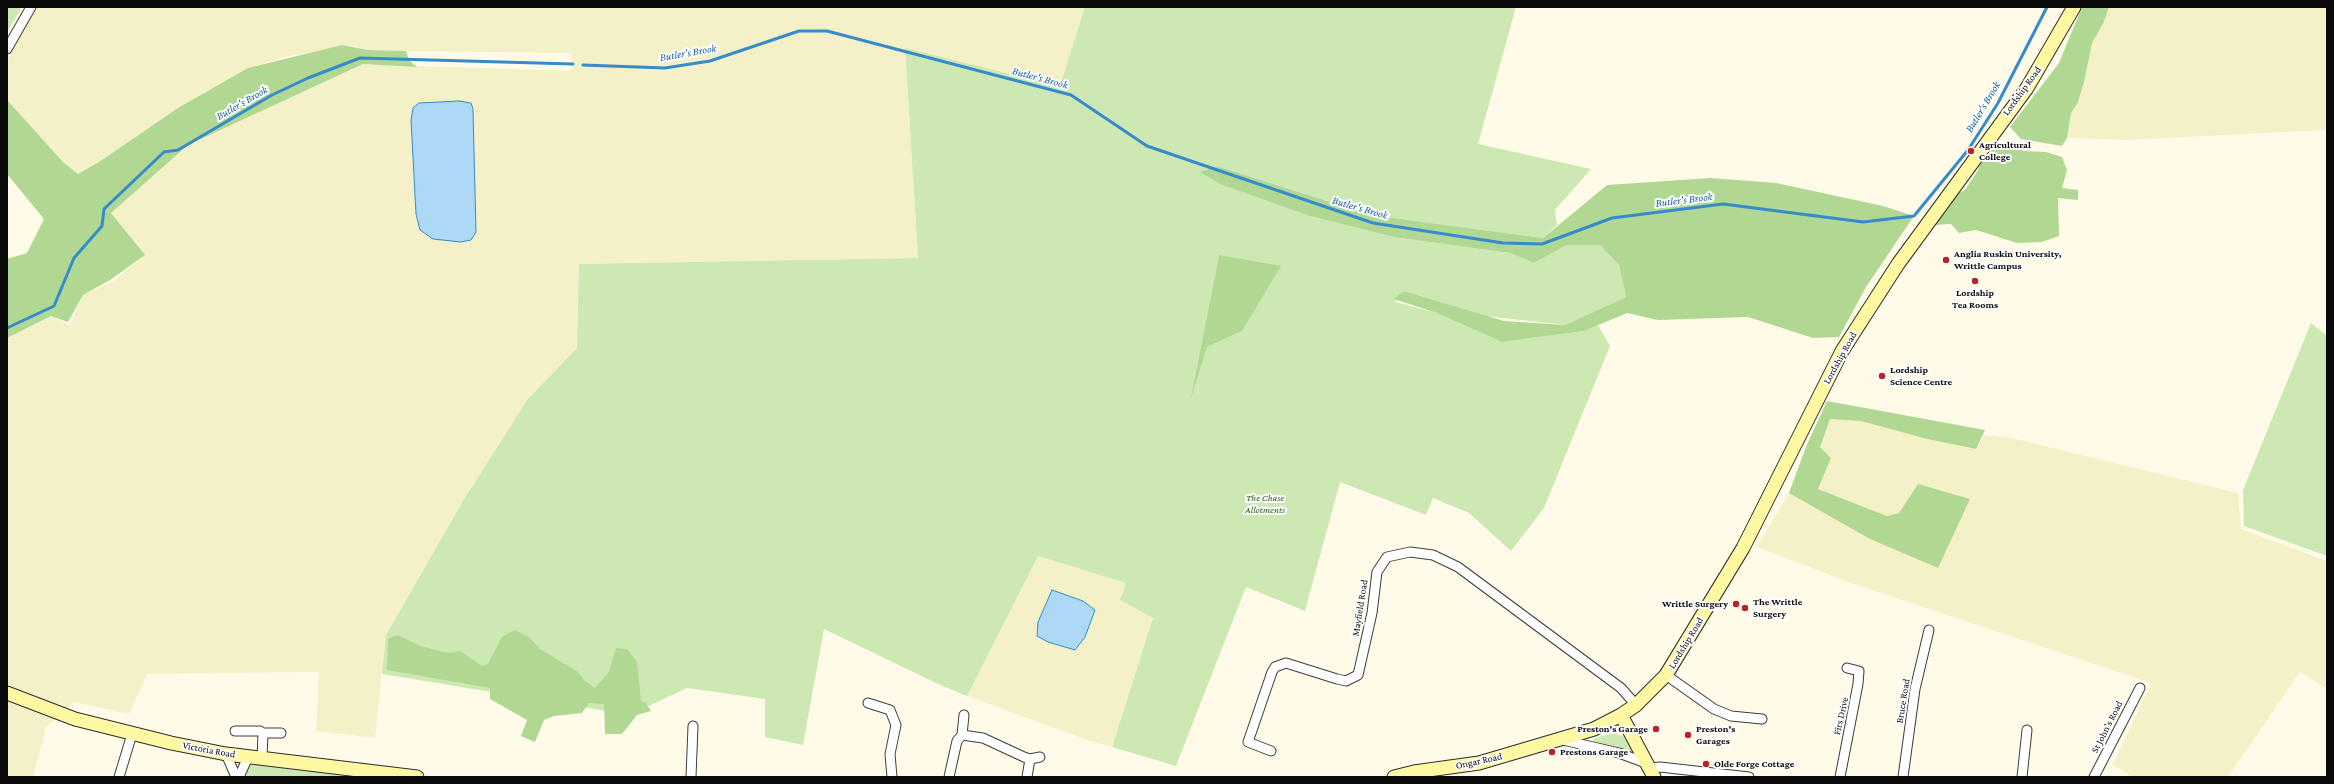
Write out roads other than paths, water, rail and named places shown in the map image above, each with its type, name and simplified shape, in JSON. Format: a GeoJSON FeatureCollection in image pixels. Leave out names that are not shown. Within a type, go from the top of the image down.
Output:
{"type":"FeatureCollection","features":[{"type":"Feature","properties":{"kind":"street"},"geometry":{"type":"LineString","coordinates":[[7,48],[31,7]]}},
{"type":"Feature","properties":{"kind":"street","name":"Lordship Road"},"geometry":{"type":"LineString","coordinates":[[1621,715],[1636,704],[1666,675],[1743,548],[1842,351],[1898,264],[2027,88],[2053,46],[2074,7]]}},
{"type":"Feature","properties":{"kind":"street","name":"Mayfield Road"},"geometry":{"type":"LineString","coordinates":[[1271,751],[1248,742],[1275,667],[1286,663],[1337,679],[1346,680],[1358,675],[1372,613],[1377,572],[1387,557],[1410,552],[1433,555],[1458,567],[1621,688],[1636,704]]}},
{"type":"Feature","properties":{"kind":"street","name":"Bruce Road"},"geometry":{"type":"LineString","coordinates":[[1903,777],[1915,689],[1929,630]]}},
{"type":"Feature","properties":{"kind":"street","name":"Firs Drive"},"geometry":{"type":"LineString","coordinates":[[1840,777],[1858,684],[1859,671],[1847,668]]}},
{"type":"Feature","properties":{"kind":"street"},"geometry":{"type":"LineString","coordinates":[[1666,675],[1714,709],[1731,716],[1762,719]]}},
{"type":"Feature","properties":{"kind":"street","name":"St John's Road"},"geometry":{"type":"LineString","coordinates":[[2094,777],[2140,688]]}},
{"type":"Feature","properties":{"kind":"street","name":"Victoria Road"},"geometry":{"type":"LineString","coordinates":[[7,693],[75,719],[132,734],[226,754],[417,777]]}},
{"type":"Feature","properties":{"kind":"street"},"geometry":{"type":"LineString","coordinates":[[868,702],[890,710],[896,725],[890,754],[892,777]]}},
{"type":"Feature","properties":{"kind":"street"},"geometry":{"type":"LineString","coordinates":[[949,777],[957,741],[962,735],[964,714]]}},
{"type":"Feature","properties":{"kind":"street"},"geometry":{"type":"LineString","coordinates":[[1621,715],[1650,769],[1660,767],[1749,777]]}},
{"type":"Feature","properties":{"kind":"street","name":"Ongar Road"},"geometry":{"type":"LineString","coordinates":[[1394,777],[1414,772],[1479,763],[1563,740],[1594,729],[1621,715]]}},
{"type":"Feature","properties":{"kind":"street"},"geometry":{"type":"LineString","coordinates":[[691,777],[693,726]]}},
{"type":"Feature","properties":{"kind":"street"},"geometry":{"type":"LineString","coordinates":[[2022,777],[2027,730]]}},
{"type":"Feature","properties":{"kind":"street"},"geometry":{"type":"LineString","coordinates":[[236,731],[282,733]]}},
{"type":"Feature","properties":{"kind":"street"},"geometry":{"type":"LineString","coordinates":[[262,758],[263,733]]}},
{"type":"Feature","properties":{"kind":"street"},"geometry":{"type":"LineString","coordinates":[[119,777],[132,734]]}},
{"type":"Feature","properties":{"kind":"street"},"geometry":{"type":"LineString","coordinates":[[962,735],[983,738],[1030,759],[1040,757]]}},
{"type":"Feature","properties":{"kind":"street","name":"Ongar Road"},"geometry":{"type":"LineString","coordinates":[[1563,740],[1619,753],[1650,769]]}},
{"type":"Feature","properties":{"kind":"street"},"geometry":{"type":"LineString","coordinates":[[226,754],[238,777]]}},
{"type":"Feature","properties":{"kind":"street"},"geometry":{"type":"LineString","coordinates":[[238,777],[248,757]]}},
{"type":"Feature","properties":{"kind":"street"},"geometry":{"type":"LineString","coordinates":[[1028,777],[1030,759]]}},
{"type":"Feature","properties":{"kind":"water"},"geometry":{"type":"Polygon","coordinates":[[[459,101],[471,103],[473,109],[476,232],[471,240],[461,242],[433,239],[420,230],[416,214],[411,120],[413,108],[419,103],[459,101]]]}},
{"type":"Feature","properties":{"kind":"water"},"geometry":{"type":"Polygon","coordinates":[[[1052,590],[1083,601],[1095,610],[1085,637],[1075,650],[1048,642],[1037,636],[1038,622],[1052,590]]]}},
{"type":"Feature","properties":{"kind":"waterway","name":"Butler's Brook"},"geometry":{"type":"LineString","coordinates":[[583,65],[665,68],[710,61],[799,31],[827,31],[1071,95],[1147,146],[1373,223],[1503,243],[1542,244],[1612,218],[1723,204],[1863,222],[1914,216],[1968,150],[1998,103],[2047,7]]}},
{"type":"Feature","properties":{"kind":"waterway","name":"Butler's Brook"},"geometry":{"type":"LineString","coordinates":[[7,328],[54,306],[74,258],[102,226],[104,209],[164,152],[178,150],[272,95],[308,78],[360,58],[573,64]]}},
{"type":"Feature","properties":{"kind":"place","name":"Agricultural College"},"geometry":{"type":"Point","coordinates":[1971,151]}},
{"type":"Feature","properties":{"kind":"place","name":"Anglia Ruskin University, Writtle Campus"},"geometry":{"type":"Point","coordinates":[1946,260]}},
{"type":"Feature","properties":{"kind":"place","name":"Lordship Tea Rooms"},"geometry":{"type":"Point","coordinates":[1975,281]}},
{"type":"Feature","properties":{"kind":"place","name":"Lordship Science Centre"},"geometry":{"type":"Point","coordinates":[1882,376]}},
{"type":"Feature","properties":{"kind":"place","name":"Writtle Surgery"},"geometry":{"type":"Point","coordinates":[1736,604]}},
{"type":"Feature","properties":{"kind":"place","name":"The Writtle Surgery"},"geometry":{"type":"Point","coordinates":[1745,608]}},
{"type":"Feature","properties":{"kind":"place","name":"Preston's Garage"},"geometry":{"type":"Point","coordinates":[1656,729]}},
{"type":"Feature","properties":{"kind":"place","name":"Preston's Garages"},"geometry":{"type":"Point","coordinates":[1688,735]}},
{"type":"Feature","properties":{"kind":"place","name":"Prestons Garage"},"geometry":{"type":"Point","coordinates":[1552,752]}},
{"type":"Feature","properties":{"kind":"place","name":"Olde Forge Cottage"},"geometry":{"type":"Point","coordinates":[1706,764]}},
{"type":"Feature","properties":{"kind":"park label","name":"The Chase Allotments"},"geometry":{"type":"Point","coordinates":[1265,504]}}]}
